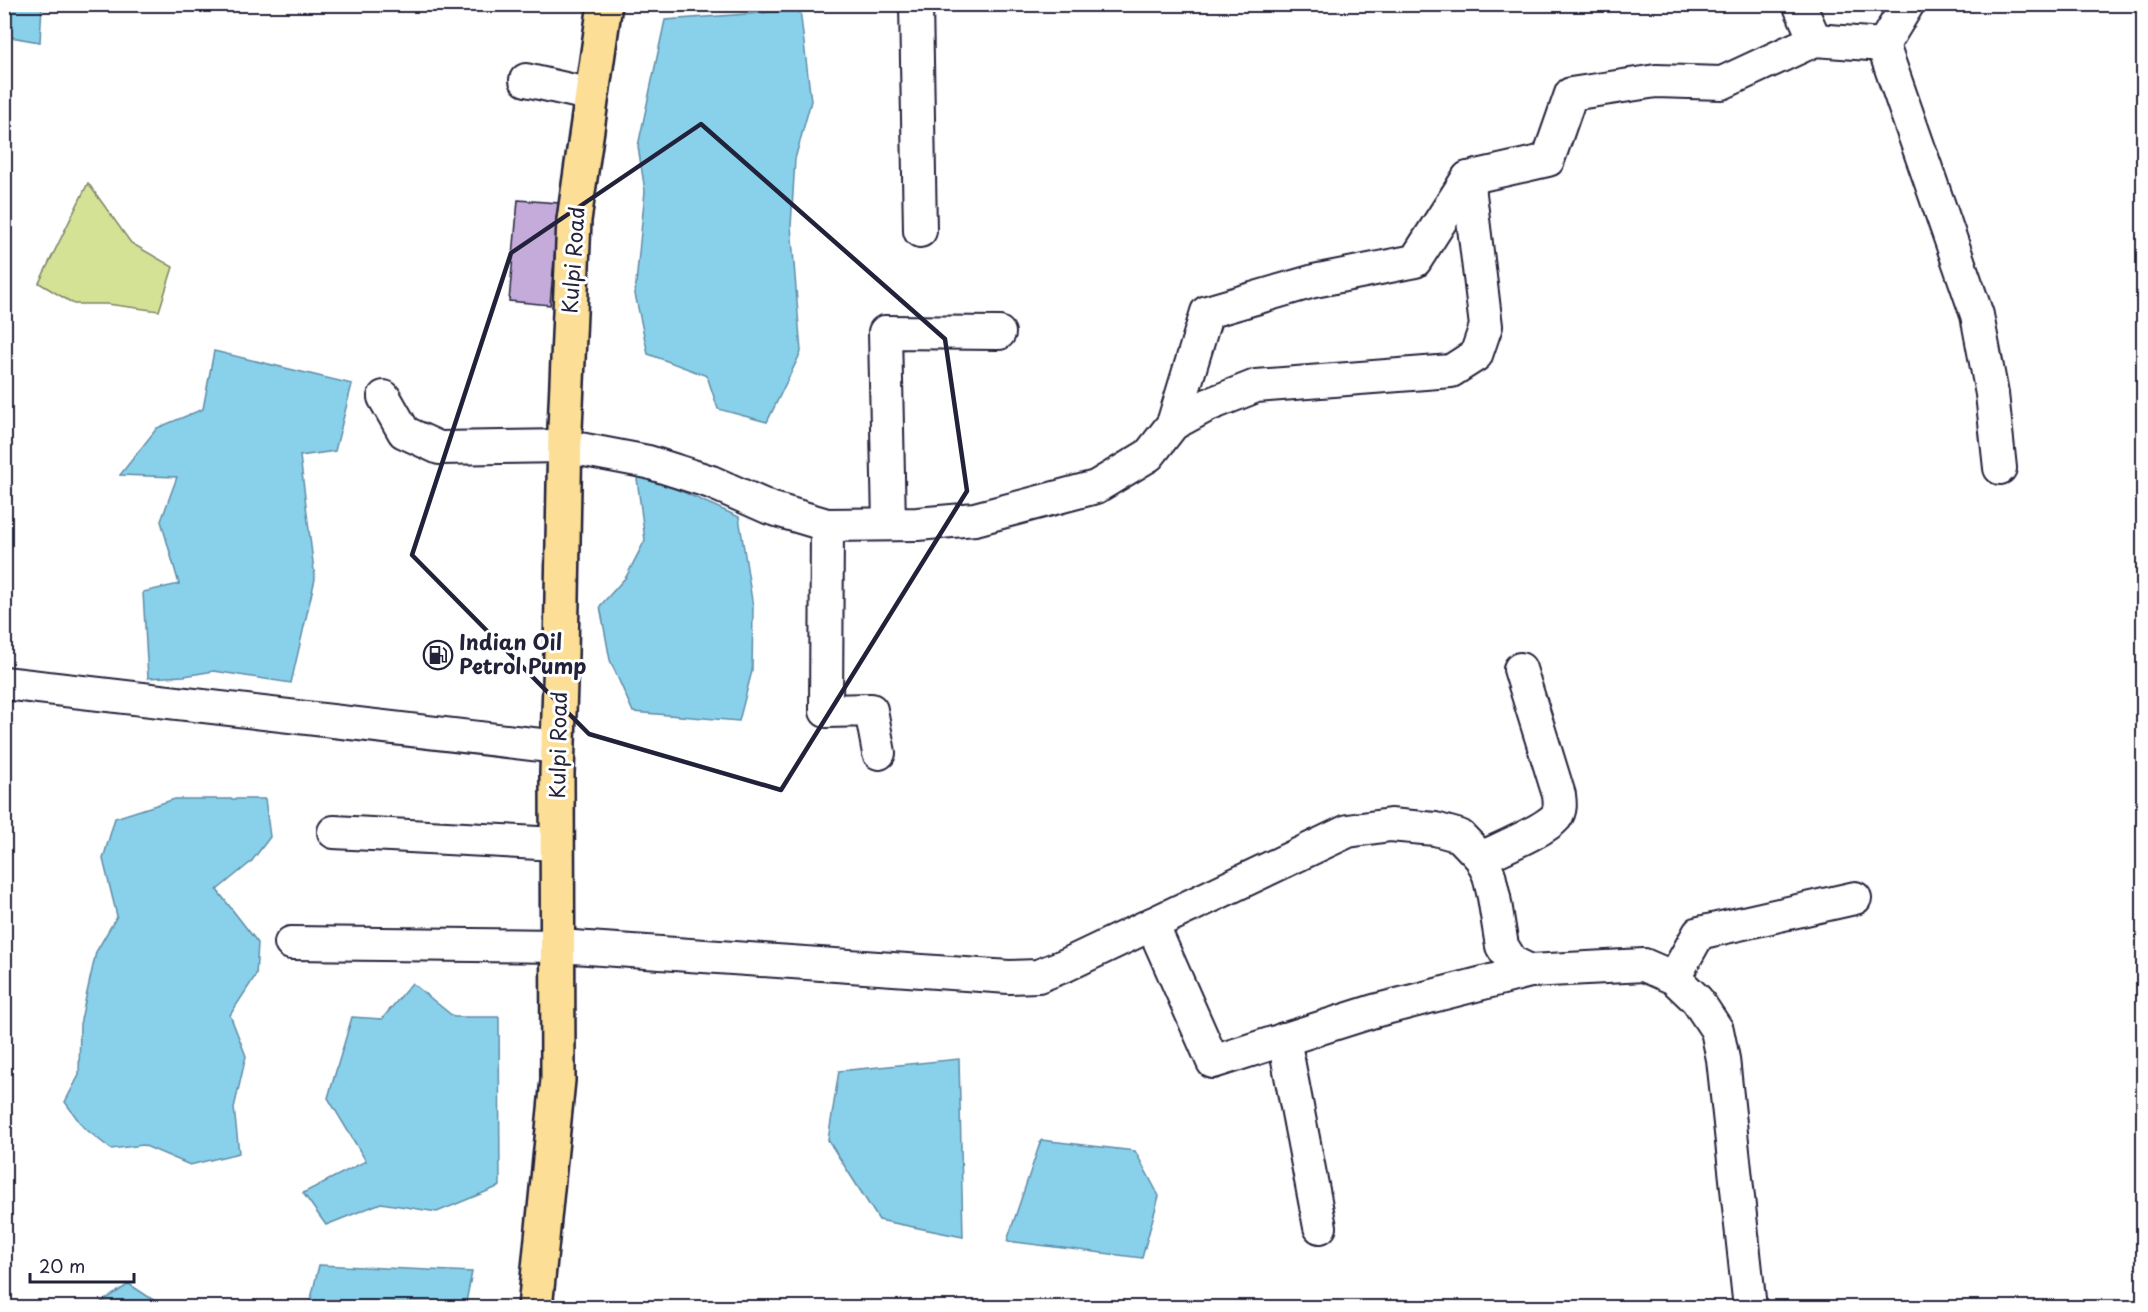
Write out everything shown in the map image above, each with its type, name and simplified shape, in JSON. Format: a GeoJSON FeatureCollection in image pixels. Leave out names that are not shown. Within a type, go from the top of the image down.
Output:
{"type":"FeatureCollection","features":[{"type":"Feature","properties":{"kind":"main road","name":"Kulpi Road"},"geometry":{"type":"LineString","coordinates":[[535,1308],[558,1080],[558,747],[564,446],[574,220],[605,4]]}},
{"type":"Feature","properties":{"kind":"street"},"geometry":{"type":"LineString","coordinates":[[916,4],[920,231]]}},
{"type":"Feature","properties":{"kind":"street"},"geometry":{"type":"LineString","coordinates":[[1799,4],[1815,40]]}},
{"type":"Feature","properties":{"kind":"street"},"geometry":{"type":"LineString","coordinates":[[1883,45],[1908,4]]}},
{"type":"Feature","properties":{"kind":"street"},"geometry":{"type":"LineString","coordinates":[[384,397],[404,432],[439,448],[564,446],[648,462],[711,482],[770,508],[827,525],[975,519],[1096,487],[1149,455],[1173,424],[1207,312],[1314,280],[1415,261],[1468,178],[1548,160],[1571,94],[1656,81],[1722,82],[1815,40],[1883,45]]}},
{"type":"Feature","properties":{"kind":"street"},"geometry":{"type":"LineString","coordinates":[[1883,45],[1977,315],[1992,394],[2000,468]]}},
{"type":"Feature","properties":{"kind":"street"},"geometry":{"type":"LineString","coordinates":[[526,80],[592,95]]}},
{"type":"Feature","properties":{"kind":"street"},"geometry":{"type":"LineString","coordinates":[[1173,424],[1208,405],[1256,386],[1450,371],[1476,355],[1486,326],[1468,178]]}},
{"type":"Feature","properties":{"kind":"street"},"geometry":{"type":"LineString","coordinates":[[889,524],[885,332],[999,333]]}},
{"type":"Feature","properties":{"kind":"street"},"geometry":{"type":"LineString","coordinates":[[827,525],[826,711],[872,710],[879,753]]}},
{"type":"Feature","properties":{"kind":"street"},"geometry":{"type":"LineString","coordinates":[[1481,858],[1542,827],[1556,817],[1561,806],[1520,669]]}},
{"type":"Feature","properties":{"kind":"street"},"geometry":{"type":"LineString","coordinates":[[4,683],[558,747]]}},
{"type":"Feature","properties":{"kind":"street"},"geometry":{"type":"LineString","coordinates":[[291,942],[559,946],[1009,977],[1038,976],[1066,965],[1348,831],[1390,825],[1435,829],[1460,836],[1481,858],[1489,875],[1502,946],[1512,962],[1530,971]]}},
{"type":"Feature","properties":{"kind":"street"},"geometry":{"type":"LineString","coordinates":[[334,832],[558,844]]}},
{"type":"Feature","properties":{"kind":"street"},"geometry":{"type":"LineString","coordinates":[[1674,978],[1699,933],[1855,898]]}},
{"type":"Feature","properties":{"kind":"street"},"geometry":{"type":"LineString","coordinates":[[1152,924],[1213,1062],[1374,1011],[1530,971],[1644,965],[1674,978],[1697,1000],[1717,1030],[1722,1053],[1750,1308]]}},
{"type":"Feature","properties":{"kind":"street"},"geometry":{"type":"LineString","coordinates":[[1284,1040],[1320,1227]]}},
{"type":"Feature","properties":{"kind":"highlighted area"},"geometry":{"type":"Polygon","coordinates":[[[701,124],[945,339],[967,491],[781,790],[589,734],[412,555],[511,253],[701,124]]]}},
{"type":"Feature","properties":{"kind":"green space"},"geometry":{"type":"Polygon","coordinates":[[[88,183],[131,243],[173,267],[159,311],[107,304],[74,304],[39,283],[88,183]]]}},
{"type":"Feature","properties":{"kind":"water"},"geometry":{"type":"Polygon","coordinates":[[[4,5],[42,5],[40,42],[5,36],[4,5]]]}},
{"type":"Feature","properties":{"kind":"water"},"geometry":{"type":"Polygon","coordinates":[[[800,10],[811,101],[795,159],[791,226],[801,352],[767,422],[718,409],[707,376],[648,354],[635,294],[645,191],[638,146],[665,20],[800,10]]]}},
{"type":"Feature","properties":{"kind":"water"},"geometry":{"type":"Polygon","coordinates":[[[214,351],[352,384],[335,451],[300,456],[315,579],[291,683],[214,671],[184,676],[148,678],[143,592],[179,584],[161,521],[177,477],[120,475],[157,428],[203,409],[214,351]]]}},
{"type":"Feature","properties":{"kind":"water"},"geometry":{"type":"Polygon","coordinates":[[[636,471],[739,517],[753,607],[752,671],[739,721],[633,712],[610,660],[600,606],[626,577],[645,540],[636,471]]]}},
{"type":"Feature","properties":{"kind":"water"},"geometry":{"type":"Polygon","coordinates":[[[175,799],[265,799],[270,837],[251,862],[217,890],[258,943],[256,975],[230,1015],[246,1056],[234,1108],[239,1153],[190,1165],[143,1145],[111,1149],[83,1127],[65,1102],[79,1075],[80,1024],[96,952],[117,916],[103,859],[115,818],[175,799]]]}},
{"type":"Feature","properties":{"kind":"water"},"geometry":{"type":"Polygon","coordinates":[[[412,983],[454,1017],[499,1017],[500,1186],[437,1212],[381,1203],[326,1225],[303,1193],[366,1161],[328,1098],[352,1017],[382,1019],[412,983]]]}},
{"type":"Feature","properties":{"kind":"water"},"geometry":{"type":"Polygon","coordinates":[[[959,1059],[963,1237],[879,1220],[828,1140],[839,1071],[959,1059]]]}},
{"type":"Feature","properties":{"kind":"water"},"geometry":{"type":"Polygon","coordinates":[[[1041,1140],[1135,1151],[1159,1196],[1142,1258],[1007,1241],[1041,1140]]]}},
{"type":"Feature","properties":{"kind":"water"},"geometry":{"type":"Polygon","coordinates":[[[319,1265],[472,1272],[465,1307],[309,1307],[319,1265]]]}},
{"type":"Feature","properties":{"kind":"water"},"geometry":{"type":"Polygon","coordinates":[[[129,1284],[164,1307],[94,1307],[129,1284]]]}},
{"type":"Feature","properties":{"kind":"building"},"geometry":{"type":"Polygon","coordinates":[[[518,200],[559,203],[550,305],[509,301],[518,200]]]}},
{"type":"Feature","properties":{"kind":"place","name":"Indian Oil Petrol Pump"},"geometry":{"type":"Point","coordinates":[438,655]}}]}
